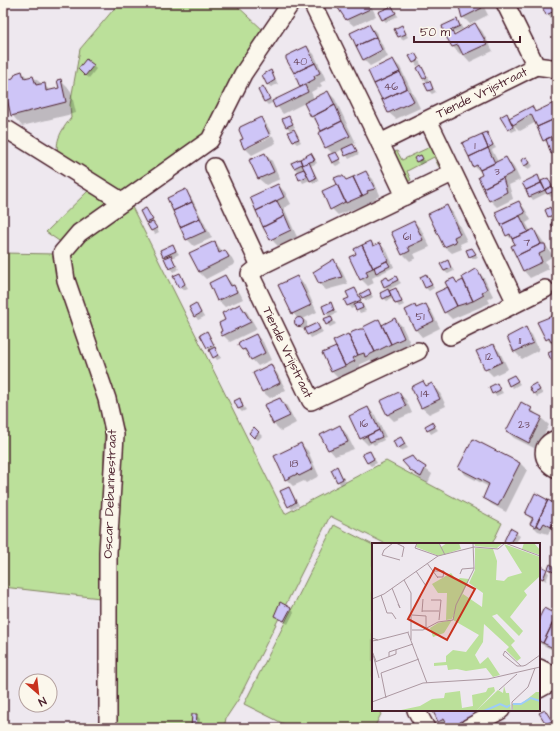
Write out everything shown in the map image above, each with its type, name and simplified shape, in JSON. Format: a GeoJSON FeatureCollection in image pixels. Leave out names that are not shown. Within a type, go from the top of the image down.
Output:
{"type":"FeatureCollection","features":[{"type":"Feature","properties":{"kind":"street","name":"Oscar Debunnestraat"},"geometry":{"type":"LineString","coordinates":[[108,728],[108,552],[115,435],[107,399],[66,280],[62,253],[79,233],[210,140],[243,74],[291,3]]}},
{"type":"Feature","properties":{"kind":"street"},"geometry":{"type":"LineString","coordinates":[[312,3],[405,196]]}},
{"type":"Feature","properties":{"kind":"street"},"geometry":{"type":"LineString","coordinates":[[505,3],[536,66],[551,68],[557,71]]}},
{"type":"Feature","properties":{"kind":"street","name":"Tiende Vrijstraat"},"geometry":{"type":"LineString","coordinates":[[380,143],[536,66]]}},
{"type":"Feature","properties":{"kind":"street","name":"Tiende Vrijstraat"},"geometry":{"type":"LineString","coordinates":[[428,120],[452,173],[516,303]]}},
{"type":"Feature","properties":{"kind":"street"},"geometry":{"type":"LineString","coordinates":[[8,130],[124,202]]}},
{"type":"Feature","properties":{"kind":"street"},"geometry":{"type":"LineString","coordinates":[[214,167],[260,266],[452,173]]}},
{"type":"Feature","properties":{"kind":"street","name":"Tiende Vrijstraat"},"geometry":{"type":"LineString","coordinates":[[260,266],[250,274],[311,401],[418,351]]}},
{"type":"Feature","properties":{"kind":"street"},"geometry":{"type":"LineString","coordinates":[[450,336],[544,289]]}},
{"type":"Feature","properties":{"kind":"street"},"geometry":{"type":"LineString","coordinates":[[557,440],[549,444],[545,453],[546,461],[549,466],[557,469]]}},
{"type":"Feature","properties":{"kind":"street"},"geometry":{"type":"LineString","coordinates":[[540,669],[557,678],[540,688]]}},
{"type":"Feature","properties":{"kind":"street"},"geometry":{"type":"LineString","coordinates":[[417,711],[426,728]]}},
{"type":"Feature","properties":{"kind":"street"},"geometry":{"type":"LineString","coordinates":[[468,728],[499,711]]}},
{"type":"Feature","properties":{"kind":"green space"},"geometry":{"type":"Polygon","coordinates":[[[119,3],[234,3],[263,30],[207,131],[62,243],[46,232],[89,190],[72,173],[60,157],[57,149],[58,140],[62,130],[71,118],[70,105],[80,49],[119,3]]]}},
{"type":"Feature","properties":{"kind":"green space"},"geometry":{"type":"Polygon","coordinates":[[[429,136],[443,165],[439,167],[434,157],[407,171],[411,180],[407,182],[393,153],[397,151],[402,160],[430,147],[426,138],[429,136]]]}},
{"type":"Feature","properties":{"kind":"green space"},"geometry":{"type":"Polygon","coordinates":[[[131,205],[285,514],[386,461],[502,523],[492,543],[384,543],[330,516],[238,700],[226,718],[224,728],[114,728],[113,593],[119,432],[69,274],[68,254],[75,243],[131,205]]]}},
{"type":"Feature","properties":{"kind":"green space"},"geometry":{"type":"Polygon","coordinates":[[[3,253],[55,254],[105,415],[100,598],[3,587],[3,253]]]}},
{"type":"Feature","properties":{"kind":"green space"},"geometry":{"type":"Polygon","coordinates":[[[334,525],[372,544],[372,711],[382,711],[374,728],[292,728],[244,704],[334,525]]]}},
{"type":"Feature","properties":{"kind":"building"},"geometry":{"type":"Polygon","coordinates":[[[336,3],[348,3],[338,8],[336,3]]]}},
{"type":"Feature","properties":{"kind":"building"},"geometry":{"type":"Polygon","coordinates":[[[348,3],[367,3],[370,9],[346,20],[338,8],[348,3]]]}},
{"type":"Feature","properties":{"kind":"building"},"geometry":{"type":"Polygon","coordinates":[[[458,3],[479,3],[482,8],[462,18],[458,3]]]}},
{"type":"Feature","properties":{"kind":"building"},"geometry":{"type":"Polygon","coordinates":[[[540,3],[557,3],[557,10],[546,15],[540,3]]]}},
{"type":"Feature","properties":{"kind":"building"},"geometry":{"type":"Polygon","coordinates":[[[392,6],[396,13],[382,20],[378,12],[392,6]]]}},
{"type":"Feature","properties":{"kind":"building"},"geometry":{"type":"Polygon","coordinates":[[[457,19],[460,26],[444,33],[442,26],[457,19]]]}},
{"type":"Feature","properties":{"kind":"building"},"geometry":{"type":"Polygon","coordinates":[[[475,23],[487,44],[463,55],[458,45],[452,47],[444,33],[451,30],[454,35],[475,23]]]}},
{"type":"Feature","properties":{"kind":"building"},"geometry":{"type":"Polygon","coordinates":[[[369,24],[376,37],[356,46],[350,33],[369,24]]]}},
{"type":"Feature","properties":{"kind":"building"},"geometry":{"type":"Polygon","coordinates":[[[402,25],[406,34],[398,37],[394,29],[402,25]]]}},
{"type":"Feature","properties":{"kind":"building"},"geometry":{"type":"Polygon","coordinates":[[[376,37],[382,50],[363,60],[356,46],[376,37]]]}},
{"type":"Feature","properties":{"kind":"building"},"geometry":{"type":"Polygon","coordinates":[[[307,46],[315,63],[294,73],[286,59],[286,56],[307,46]]]}},
{"type":"Feature","properties":{"kind":"building"},"geometry":{"type":"Polygon","coordinates":[[[415,53],[419,60],[413,63],[409,56],[415,53]]]}},
{"type":"Feature","properties":{"kind":"building"},"geometry":{"type":"Polygon","coordinates":[[[86,59],[94,65],[85,76],[78,69],[86,59]]]}},
{"type":"Feature","properties":{"kind":"building"},"geometry":{"type":"Polygon","coordinates":[[[393,59],[400,72],[374,84],[368,71],[393,59]]]}},
{"type":"Feature","properties":{"kind":"building"},"geometry":{"type":"Polygon","coordinates":[[[315,63],[320,73],[314,76],[315,79],[300,87],[294,73],[315,63]]]}},
{"type":"Feature","properties":{"kind":"building"},"geometry":{"type":"Polygon","coordinates":[[[421,65],[427,77],[423,79],[417,68],[421,65]]]}},
{"type":"Feature","properties":{"kind":"building"},"geometry":{"type":"Polygon","coordinates":[[[271,70],[275,80],[267,85],[262,75],[271,70]]]}},
{"type":"Feature","properties":{"kind":"building"},"geometry":{"type":"Polygon","coordinates":[[[22,71],[24,78],[33,76],[36,85],[45,83],[46,91],[59,88],[57,80],[61,79],[66,102],[11,116],[3,81],[13,78],[16,73],[22,71]]]}},
{"type":"Feature","properties":{"kind":"building"},"geometry":{"type":"Polygon","coordinates":[[[400,72],[407,88],[382,100],[374,84],[400,72]]]}},
{"type":"Feature","properties":{"kind":"building"},"geometry":{"type":"Polygon","coordinates":[[[430,81],[433,89],[428,91],[424,83],[430,81]]]}},
{"type":"Feature","properties":{"kind":"building"},"geometry":{"type":"Polygon","coordinates":[[[305,85],[308,92],[275,108],[272,101],[305,85]]]}},
{"type":"Feature","properties":{"kind":"building"},"geometry":{"type":"Polygon","coordinates":[[[263,86],[270,99],[264,102],[258,90],[263,86]]]}},
{"type":"Feature","properties":{"kind":"building"},"geometry":{"type":"Polygon","coordinates":[[[407,88],[414,101],[388,113],[382,100],[407,88]]]}},
{"type":"Feature","properties":{"kind":"building"},"geometry":{"type":"Polygon","coordinates":[[[328,91],[335,105],[311,117],[304,103],[328,91]]]}},
{"type":"Feature","properties":{"kind":"building"},"geometry":{"type":"Polygon","coordinates":[[[556,102],[557,118],[537,127],[531,114],[513,125],[509,118],[532,106],[535,112],[556,102]]]}},
{"type":"Feature","properties":{"kind":"building"},"geometry":{"type":"Polygon","coordinates":[[[335,105],[342,121],[321,131],[314,116],[335,105]]]}},
{"type":"Feature","properties":{"kind":"building"},"geometry":{"type":"Polygon","coordinates":[[[507,113],[513,127],[508,130],[500,117],[507,113]]]}},
{"type":"Feature","properties":{"kind":"building"},"geometry":{"type":"Polygon","coordinates":[[[289,116],[293,124],[286,127],[282,119],[289,116]]]}},
{"type":"Feature","properties":{"kind":"building"},"geometry":{"type":"Polygon","coordinates":[[[261,117],[270,136],[244,149],[240,140],[243,139],[239,130],[240,127],[261,117]]]}},
{"type":"Feature","properties":{"kind":"building"},"geometry":{"type":"Polygon","coordinates":[[[557,118],[557,134],[543,141],[537,127],[557,118]]]}},
{"type":"Feature","properties":{"kind":"building"},"geometry":{"type":"Polygon","coordinates":[[[342,121],[350,136],[325,148],[318,133],[342,121]]]}},
{"type":"Feature","properties":{"kind":"building"},"geometry":{"type":"Polygon","coordinates":[[[294,129],[299,139],[293,141],[288,132],[294,129]]]}},
{"type":"Feature","properties":{"kind":"building"},"geometry":{"type":"Polygon","coordinates":[[[487,132],[493,145],[488,148],[482,134],[487,132]]]}},
{"type":"Feature","properties":{"kind":"building"},"geometry":{"type":"Polygon","coordinates":[[[482,134],[488,148],[469,157],[462,143],[482,134]]]}},
{"type":"Feature","properties":{"kind":"building"},"geometry":{"type":"Polygon","coordinates":[[[557,134],[557,151],[551,154],[546,139],[557,134]]]}},
{"type":"Feature","properties":{"kind":"building"},"geometry":{"type":"Polygon","coordinates":[[[353,144],[357,151],[345,156],[342,149],[353,144]]]}},
{"type":"Feature","properties":{"kind":"building"},"geometry":{"type":"Polygon","coordinates":[[[488,148],[495,163],[480,170],[477,165],[473,167],[469,157],[488,148]]]}},
{"type":"Feature","properties":{"kind":"building"},"geometry":{"type":"Polygon","coordinates":[[[336,152],[340,159],[332,163],[328,155],[336,152]]]}},
{"type":"Feature","properties":{"kind":"building"},"geometry":{"type":"Polygon","coordinates":[[[265,153],[274,172],[258,179],[249,160],[265,153]]]}},
{"type":"Feature","properties":{"kind":"building"},"geometry":{"type":"Polygon","coordinates":[[[311,153],[315,160],[302,165],[300,159],[311,153]]]}},
{"type":"Feature","properties":{"kind":"building"},"geometry":{"type":"Polygon","coordinates":[[[421,155],[423,159],[416,162],[414,158],[421,155]]]}},
{"type":"Feature","properties":{"kind":"building"},"geometry":{"type":"Polygon","coordinates":[[[506,157],[514,172],[483,188],[478,177],[482,175],[480,170],[506,157]]]}},
{"type":"Feature","properties":{"kind":"building"},"geometry":{"type":"Polygon","coordinates":[[[527,157],[530,163],[524,166],[521,160],[527,157]]]}},
{"type":"Feature","properties":{"kind":"building"},"geometry":{"type":"Polygon","coordinates":[[[300,159],[302,164],[294,168],[291,163],[300,159]]]}},
{"type":"Feature","properties":{"kind":"building"},"geometry":{"type":"Polygon","coordinates":[[[309,162],[316,178],[310,181],[302,165],[309,162]]]}},
{"type":"Feature","properties":{"kind":"building"},"geometry":{"type":"Polygon","coordinates":[[[304,169],[308,176],[299,180],[296,172],[304,169]]]}},
{"type":"Feature","properties":{"kind":"building"},"geometry":{"type":"Polygon","coordinates":[[[366,171],[375,189],[367,191],[368,193],[362,196],[353,177],[366,171]]]}},
{"type":"Feature","properties":{"kind":"building"},"geometry":{"type":"Polygon","coordinates":[[[538,175],[541,183],[526,190],[522,183],[538,175]]]}},
{"type":"Feature","properties":{"kind":"building"},"geometry":{"type":"Polygon","coordinates":[[[343,176],[346,180],[353,177],[362,196],[346,203],[334,178],[343,176]]]}},
{"type":"Feature","properties":{"kind":"building"},"geometry":{"type":"Polygon","coordinates":[[[503,178],[507,192],[489,201],[483,188],[503,178]]]}},
{"type":"Feature","properties":{"kind":"building"},"geometry":{"type":"Polygon","coordinates":[[[548,178],[552,186],[545,190],[541,181],[548,178]]]}},
{"type":"Feature","properties":{"kind":"building"},"geometry":{"type":"Polygon","coordinates":[[[541,183],[545,190],[529,197],[526,190],[541,183]]]}},
{"type":"Feature","properties":{"kind":"building"},"geometry":{"type":"Polygon","coordinates":[[[278,184],[284,197],[256,211],[250,197],[278,184]]]}},
{"type":"Feature","properties":{"kind":"building"},"geometry":{"type":"Polygon","coordinates":[[[337,184],[345,202],[330,210],[322,191],[337,184]]]}},
{"type":"Feature","properties":{"kind":"building"},"geometry":{"type":"Polygon","coordinates":[[[552,186],[555,191],[547,194],[545,190],[552,186]]]}},
{"type":"Feature","properties":{"kind":"building"},"geometry":{"type":"Polygon","coordinates":[[[186,189],[192,202],[173,211],[167,198],[186,189]]]}},
{"type":"Feature","properties":{"kind":"building"},"geometry":{"type":"Polygon","coordinates":[[[277,201],[285,216],[263,227],[256,211],[277,201]]]}},
{"type":"Feature","properties":{"kind":"building"},"geometry":{"type":"Polygon","coordinates":[[[519,201],[525,213],[501,225],[495,212],[519,201]]]}},
{"type":"Feature","properties":{"kind":"building"},"geometry":{"type":"Polygon","coordinates":[[[192,202],[200,218],[180,227],[173,211],[192,202]]]}},
{"type":"Feature","properties":{"kind":"building"},"geometry":{"type":"Polygon","coordinates":[[[447,205],[460,234],[454,237],[456,242],[444,247],[428,214],[447,205]]]}},
{"type":"Feature","properties":{"kind":"building"},"geometry":{"type":"Polygon","coordinates":[[[550,207],[553,215],[548,217],[545,210],[550,207]]]}},
{"type":"Feature","properties":{"kind":"building"},"geometry":{"type":"Polygon","coordinates":[[[146,208],[153,220],[146,223],[140,211],[146,208]]]}},
{"type":"Feature","properties":{"kind":"building"},"geometry":{"type":"Polygon","coordinates":[[[285,216],[291,230],[270,240],[263,227],[285,216]]]}},
{"type":"Feature","properties":{"kind":"building"},"geometry":{"type":"Polygon","coordinates":[[[520,216],[528,232],[512,239],[510,234],[506,236],[501,225],[520,216]]]}},
{"type":"Feature","properties":{"kind":"building"},"geometry":{"type":"Polygon","coordinates":[[[200,218],[206,231],[186,240],[180,227],[200,218]]]}},
{"type":"Feature","properties":{"kind":"building"},"geometry":{"type":"Polygon","coordinates":[[[557,220],[557,234],[556,234],[551,223],[557,220]]]}},
{"type":"Feature","properties":{"kind":"building"},"geometry":{"type":"Polygon","coordinates":[[[414,221],[423,240],[408,247],[410,251],[402,255],[391,232],[414,221]]]}},
{"type":"Feature","properties":{"kind":"building"},"geometry":{"type":"Polygon","coordinates":[[[153,222],[157,228],[151,231],[147,224],[153,222]]]}},
{"type":"Feature","properties":{"kind":"building"},"geometry":{"type":"Polygon","coordinates":[[[534,229],[541,244],[516,256],[511,246],[515,244],[512,239],[534,229]]]}},
{"type":"Feature","properties":{"kind":"building"},"geometry":{"type":"Polygon","coordinates":[[[215,241],[219,253],[225,250],[229,257],[199,272],[189,253],[215,241]]]}},
{"type":"Feature","properties":{"kind":"building"},"geometry":{"type":"Polygon","coordinates":[[[371,241],[373,246],[380,243],[388,260],[373,268],[362,245],[371,241]]]}},
{"type":"Feature","properties":{"kind":"building"},"geometry":{"type":"Polygon","coordinates":[[[173,244],[176,251],[163,257],[160,250],[173,244]]]}},
{"type":"Feature","properties":{"kind":"building"},"geometry":{"type":"Polygon","coordinates":[[[541,244],[545,244],[546,248],[545,251],[539,254],[542,262],[523,271],[516,256],[541,244]]]}},
{"type":"Feature","properties":{"kind":"building"},"geometry":{"type":"Polygon","coordinates":[[[362,245],[373,268],[366,271],[368,276],[360,280],[349,257],[356,254],[354,249],[362,245]]]}},
{"type":"Feature","properties":{"kind":"building"},"geometry":{"type":"Polygon","coordinates":[[[472,248],[476,254],[469,257],[466,250],[472,248]]]}},
{"type":"Feature","properties":{"kind":"building"},"geometry":{"type":"Polygon","coordinates":[[[171,255],[176,266],[169,269],[164,258],[171,255]]]}},
{"type":"Feature","properties":{"kind":"building"},"geometry":{"type":"Polygon","coordinates":[[[334,259],[342,277],[319,284],[313,272],[334,259]]]}},
{"type":"Feature","properties":{"kind":"building"},"geometry":{"type":"Polygon","coordinates":[[[448,260],[451,268],[444,271],[440,264],[448,260]]]}},
{"type":"Feature","properties":{"kind":"building"},"geometry":{"type":"Polygon","coordinates":[[[387,261],[390,266],[376,273],[374,267],[387,261]]]}},
{"type":"Feature","properties":{"kind":"building"},"geometry":{"type":"Polygon","coordinates":[[[475,269],[478,270],[487,289],[482,292],[484,295],[473,301],[462,277],[475,269]]]}},
{"type":"Feature","properties":{"kind":"building"},"geometry":{"type":"Polygon","coordinates":[[[180,273],[185,284],[179,288],[173,276],[180,273]]]}},
{"type":"Feature","properties":{"kind":"building"},"geometry":{"type":"Polygon","coordinates":[[[426,274],[432,285],[425,288],[420,277],[426,274]]]}},
{"type":"Feature","properties":{"kind":"building"},"geometry":{"type":"Polygon","coordinates":[[[225,275],[231,286],[234,285],[237,292],[217,301],[209,283],[225,275]]]}},
{"type":"Feature","properties":{"kind":"building"},"geometry":{"type":"Polygon","coordinates":[[[297,276],[311,305],[292,314],[278,285],[297,276]]]}},
{"type":"Feature","properties":{"kind":"building"},"geometry":{"type":"Polygon","coordinates":[[[396,276],[398,280],[384,287],[381,280],[387,277],[389,280],[396,276]]]}},
{"type":"Feature","properties":{"kind":"building"},"geometry":{"type":"Polygon","coordinates":[[[454,278],[457,283],[463,280],[473,301],[457,306],[445,282],[454,278]]]}},
{"type":"Feature","properties":{"kind":"building"},"geometry":{"type":"Polygon","coordinates":[[[448,287],[457,306],[444,313],[435,293],[448,287]]]}},
{"type":"Feature","properties":{"kind":"building"},"geometry":{"type":"Polygon","coordinates":[[[355,288],[361,300],[347,306],[344,300],[349,298],[346,292],[355,288]]]}},
{"type":"Feature","properties":{"kind":"building"},"geometry":{"type":"Polygon","coordinates":[[[396,288],[402,302],[395,304],[389,291],[396,288]]]}},
{"type":"Feature","properties":{"kind":"building"},"geometry":{"type":"Polygon","coordinates":[[[369,289],[371,294],[362,298],[360,294],[369,289]]]}},
{"type":"Feature","properties":{"kind":"building"},"geometry":{"type":"Polygon","coordinates":[[[388,289],[391,295],[383,299],[380,293],[388,289]]]}},
{"type":"Feature","properties":{"kind":"building"},"geometry":{"type":"Polygon","coordinates":[[[331,302],[334,310],[325,314],[322,306],[331,302]]]}},
{"type":"Feature","properties":{"kind":"building"},"geometry":{"type":"Polygon","coordinates":[[[361,302],[363,308],[356,311],[354,305],[361,302]]]}},
{"type":"Feature","properties":{"kind":"building"},"geometry":{"type":"Polygon","coordinates":[[[196,303],[201,313],[194,317],[189,307],[196,303]]]}},
{"type":"Feature","properties":{"kind":"building"},"geometry":{"type":"Polygon","coordinates":[[[240,304],[251,322],[222,336],[219,323],[225,320],[222,313],[240,304]]]}},
{"type":"Feature","properties":{"kind":"building"},"geometry":{"type":"Polygon","coordinates":[[[426,304],[434,321],[415,330],[405,310],[415,305],[416,308],[426,304]]]}},
{"type":"Feature","properties":{"kind":"building"},"geometry":{"type":"Polygon","coordinates":[[[557,314],[557,340],[551,342],[549,338],[546,340],[537,322],[557,314]]]}},
{"type":"Feature","properties":{"kind":"building"},"geometry":{"type":"Polygon","coordinates":[[[331,316],[333,321],[326,325],[323,319],[331,316]]]}},
{"type":"Feature","properties":{"kind":"building"},"geometry":{"type":"Polygon","coordinates":[[[299,317],[304,322],[299,327],[294,322],[299,317]]]}},
{"type":"Feature","properties":{"kind":"building"},"geometry":{"type":"Polygon","coordinates":[[[395,318],[404,338],[391,344],[382,325],[395,318]]]}},
{"type":"Feature","properties":{"kind":"building"},"geometry":{"type":"Polygon","coordinates":[[[379,319],[391,344],[375,352],[363,327],[379,319]]]}},
{"type":"Feature","properties":{"kind":"building"},"geometry":{"type":"Polygon","coordinates":[[[317,323],[320,329],[307,335],[304,329],[317,323]]]}},
{"type":"Feature","properties":{"kind":"building"},"geometry":{"type":"Polygon","coordinates":[[[526,327],[533,343],[514,352],[507,337],[526,327]]]}},
{"type":"Feature","properties":{"kind":"building"},"geometry":{"type":"Polygon","coordinates":[[[364,329],[375,352],[365,357],[364,353],[358,355],[349,336],[352,332],[364,329]]]}},
{"type":"Feature","properties":{"kind":"building"},"geometry":{"type":"Polygon","coordinates":[[[207,331],[214,345],[207,348],[200,335],[207,331]]]}},
{"type":"Feature","properties":{"kind":"building"},"geometry":{"type":"Polygon","coordinates":[[[256,334],[265,353],[251,360],[245,349],[242,350],[238,345],[239,342],[256,334]]]}},
{"type":"Feature","properties":{"kind":"building"},"geometry":{"type":"Polygon","coordinates":[[[348,334],[358,355],[353,358],[355,361],[345,366],[333,341],[348,334]]]}},
{"type":"Feature","properties":{"kind":"building"},"geometry":{"type":"Polygon","coordinates":[[[494,344],[502,362],[485,370],[476,351],[494,344]]]}},
{"type":"Feature","properties":{"kind":"building"},"geometry":{"type":"Polygon","coordinates":[[[215,347],[218,355],[213,358],[209,350],[215,347]]]}},
{"type":"Feature","properties":{"kind":"building"},"geometry":{"type":"Polygon","coordinates":[[[336,347],[345,366],[331,372],[322,353],[336,347]]]}},
{"type":"Feature","properties":{"kind":"building"},"geometry":{"type":"Polygon","coordinates":[[[554,350],[557,358],[551,360],[548,353],[554,350]]]}},
{"type":"Feature","properties":{"kind":"building"},"geometry":{"type":"Polygon","coordinates":[[[271,364],[280,383],[262,392],[253,373],[271,364]]]}},
{"type":"Feature","properties":{"kind":"building"},"geometry":{"type":"Polygon","coordinates":[[[514,375],[518,381],[509,386],[506,379],[514,375]]]}},
{"type":"Feature","properties":{"kind":"building"},"geometry":{"type":"Polygon","coordinates":[[[423,381],[426,386],[432,383],[440,399],[421,408],[411,387],[423,381]]]}},
{"type":"Feature","properties":{"kind":"building"},"geometry":{"type":"Polygon","coordinates":[[[497,383],[500,390],[492,394],[489,387],[497,383]]]}},
{"type":"Feature","properties":{"kind":"building"},"geometry":{"type":"Polygon","coordinates":[[[536,383],[540,390],[533,394],[529,387],[536,383]]]}},
{"type":"Feature","properties":{"kind":"building"},"geometry":{"type":"Polygon","coordinates":[[[399,392],[406,406],[387,415],[380,401],[399,392]]]}},
{"type":"Feature","properties":{"kind":"building"},"geometry":{"type":"Polygon","coordinates":[[[240,398],[243,407],[238,409],[234,401],[240,398]]]}},
{"type":"Feature","properties":{"kind":"building"},"geometry":{"type":"Polygon","coordinates":[[[280,398],[290,416],[273,424],[264,405],[280,398]]]}},
{"type":"Feature","properties":{"kind":"building"},"geometry":{"type":"Polygon","coordinates":[[[521,402],[532,408],[530,411],[542,417],[529,443],[506,431],[521,402]]]}},
{"type":"Feature","properties":{"kind":"building"},"geometry":{"type":"Polygon","coordinates":[[[368,407],[379,430],[360,439],[349,416],[368,407]]]}},
{"type":"Feature","properties":{"kind":"building"},"geometry":{"type":"Polygon","coordinates":[[[432,422],[435,427],[427,431],[425,426],[432,422]]]}},
{"type":"Feature","properties":{"kind":"building"},"geometry":{"type":"Polygon","coordinates":[[[340,425],[348,442],[328,450],[320,435],[340,425]]]}},
{"type":"Feature","properties":{"kind":"building"},"geometry":{"type":"Polygon","coordinates":[[[254,427],[259,432],[254,438],[249,433],[254,427]]]}},
{"type":"Feature","properties":{"kind":"building"},"geometry":{"type":"Polygon","coordinates":[[[379,430],[382,437],[370,442],[367,436],[379,430]]]}},
{"type":"Feature","properties":{"kind":"building"},"geometry":{"type":"Polygon","coordinates":[[[401,437],[405,444],[397,449],[393,441],[401,437]]]}},
{"type":"Feature","properties":{"kind":"building"},"geometry":{"type":"Polygon","coordinates":[[[473,439],[520,463],[498,506],[483,498],[489,484],[458,468],[473,439]]]}},
{"type":"Feature","properties":{"kind":"building"},"geometry":{"type":"Polygon","coordinates":[[[301,443],[313,469],[299,476],[297,474],[285,480],[274,456],[301,443]]]}},
{"type":"Feature","properties":{"kind":"building"},"geometry":{"type":"Polygon","coordinates":[[[370,451],[374,459],[367,463],[362,454],[370,451]]]}},
{"type":"Feature","properties":{"kind":"building"},"geometry":{"type":"Polygon","coordinates":[[[412,456],[415,460],[426,467],[421,477],[411,471],[402,461],[412,456]]]}},
{"type":"Feature","properties":{"kind":"building"},"geometry":{"type":"Polygon","coordinates":[[[337,466],[343,479],[337,482],[331,470],[337,466]]]}},
{"type":"Feature","properties":{"kind":"building"},"geometry":{"type":"Polygon","coordinates":[[[289,487],[296,502],[288,507],[280,491],[289,487]]]}},
{"type":"Feature","properties":{"kind":"building"},"geometry":{"type":"Polygon","coordinates":[[[535,493],[548,500],[535,527],[530,524],[533,518],[525,514],[535,493]]]}},
{"type":"Feature","properties":{"kind":"building"},"geometry":{"type":"Polygon","coordinates":[[[548,500],[557,505],[557,516],[551,527],[544,523],[541,528],[536,525],[548,500]]]}},
{"type":"Feature","properties":{"kind":"building"},"geometry":{"type":"Polygon","coordinates":[[[557,516],[557,532],[551,529],[557,516]]]}},
{"type":"Feature","properties":{"kind":"building"},"geometry":{"type":"Polygon","coordinates":[[[510,528],[517,532],[510,543],[504,541],[510,528]]]}},
{"type":"Feature","properties":{"kind":"building"},"geometry":{"type":"Polygon","coordinates":[[[550,564],[557,568],[557,574],[548,569],[550,564]]]}},
{"type":"Feature","properties":{"kind":"building"},"geometry":{"type":"Polygon","coordinates":[[[540,566],[547,569],[543,579],[540,578],[540,566]]]}},
{"type":"Feature","properties":{"kind":"building"},"geometry":{"type":"Polygon","coordinates":[[[280,602],[291,608],[284,621],[274,616],[280,602]]]}},
{"type":"Feature","properties":{"kind":"building"},"geometry":{"type":"Polygon","coordinates":[[[544,608],[557,615],[543,643],[540,642],[540,616],[544,608]]]}},
{"type":"Feature","properties":{"kind":"building"},"geometry":{"type":"Polygon","coordinates":[[[553,622],[557,624],[557,650],[543,643],[553,622]]]}},
{"type":"Feature","properties":{"kind":"building"},"geometry":{"type":"Polygon","coordinates":[[[545,710],[552,721],[546,724],[539,713],[545,710]]]}},
{"type":"Feature","properties":{"kind":"building"},"geometry":{"type":"Polygon","coordinates":[[[433,711],[484,711],[453,728],[449,728],[444,719],[438,722],[433,711]]]}},
{"type":"Feature","properties":{"kind":"building"},"geometry":{"type":"Polygon","coordinates":[[[192,714],[197,714],[196,727],[191,727],[192,714]]]}}]}
